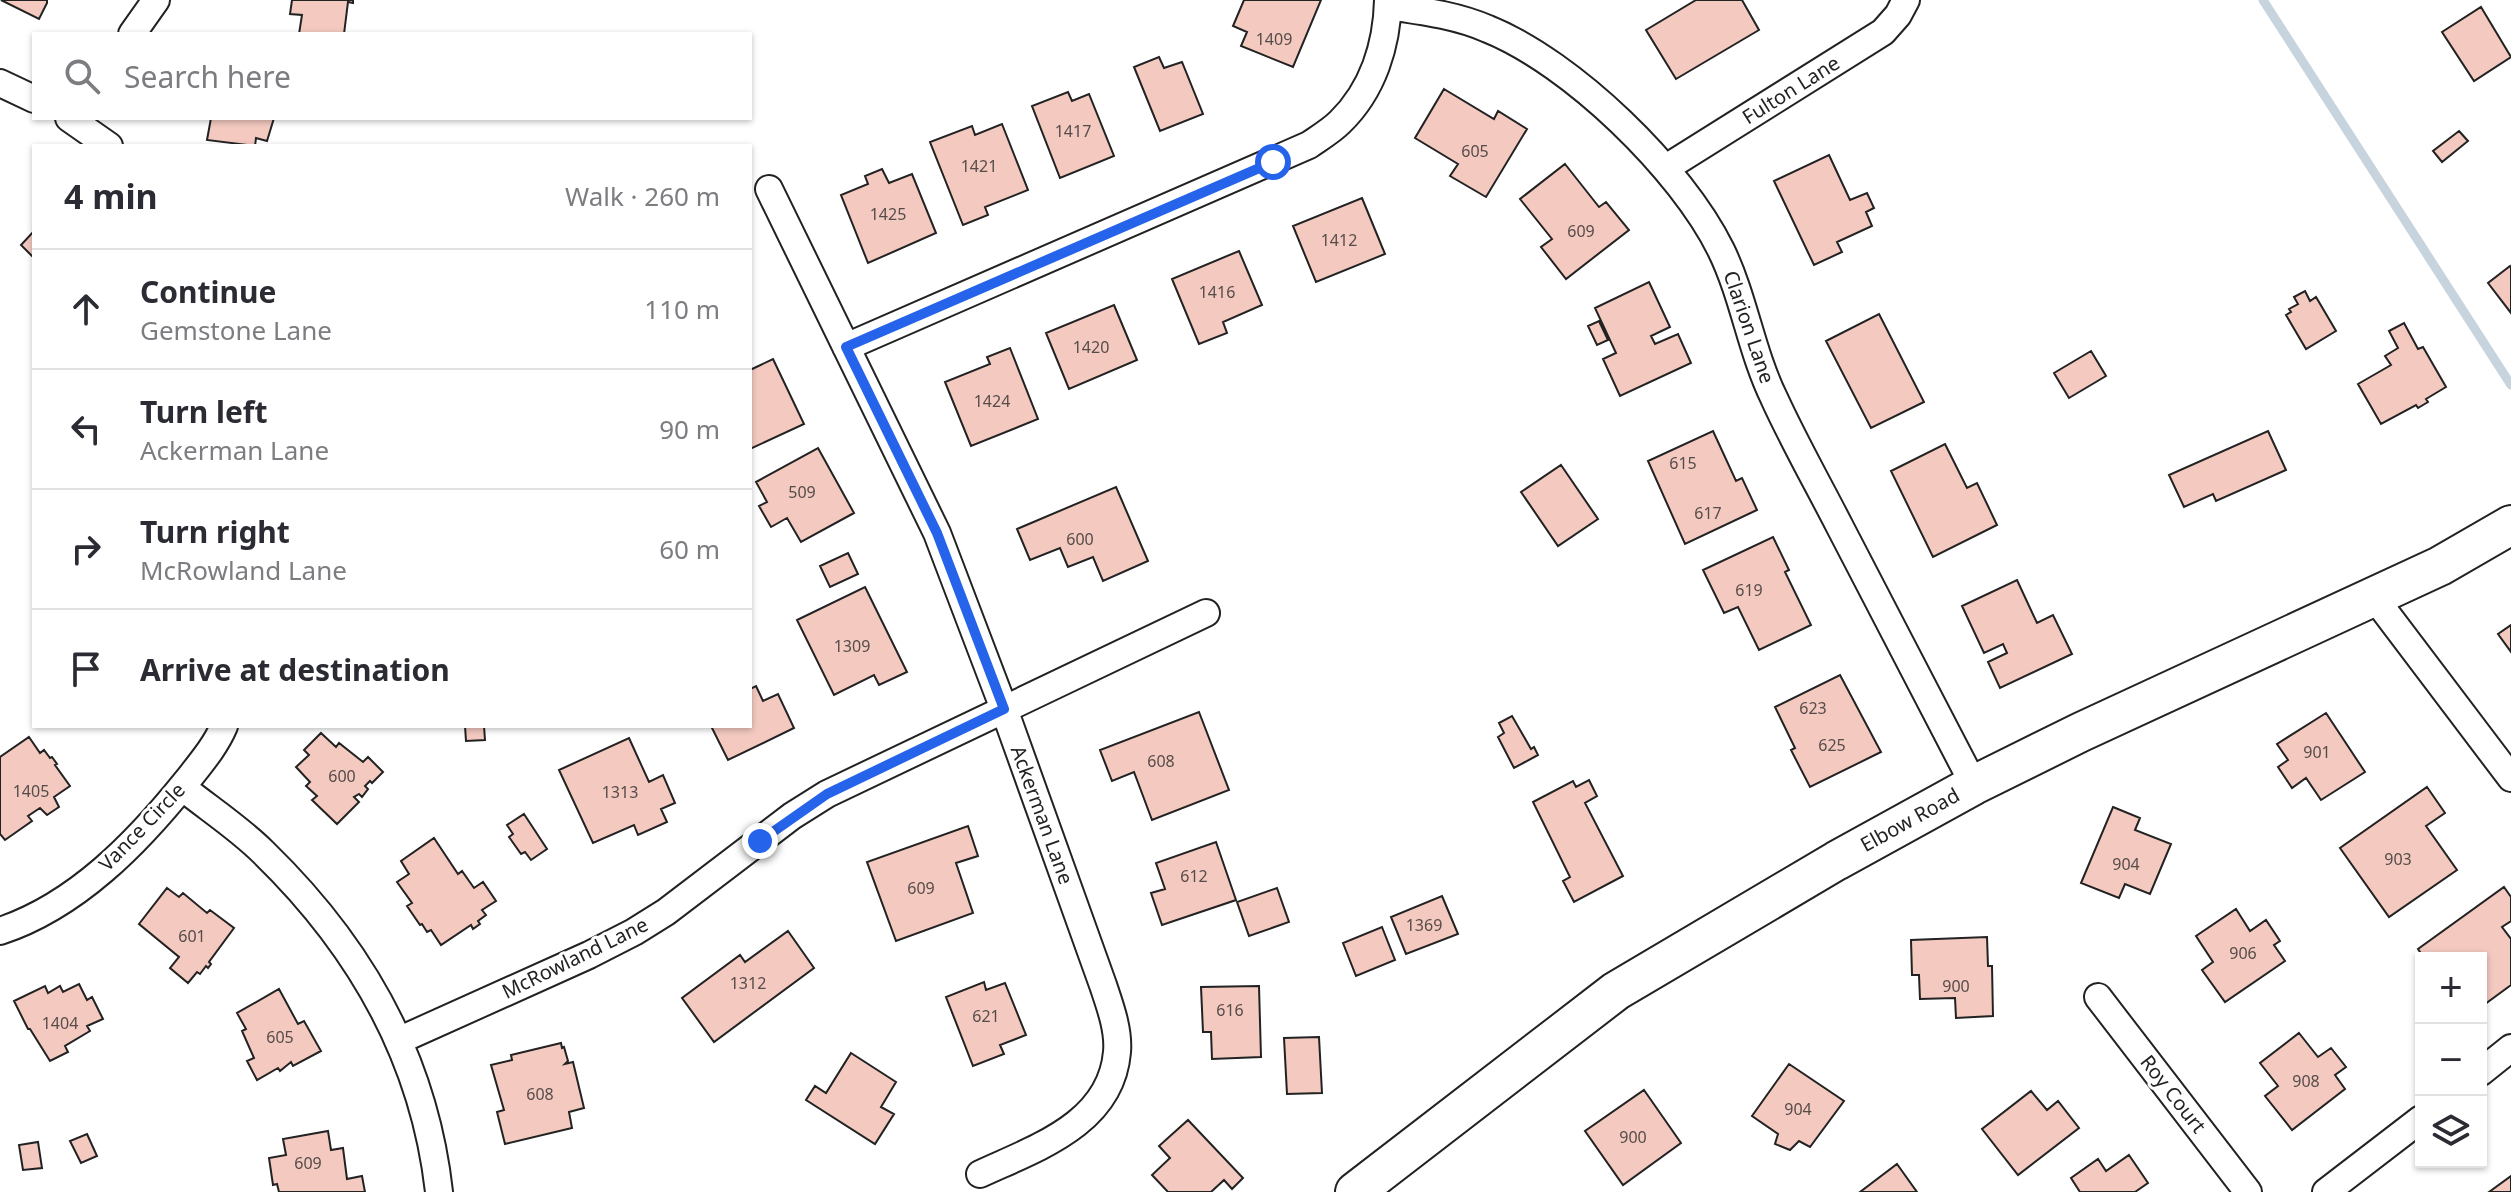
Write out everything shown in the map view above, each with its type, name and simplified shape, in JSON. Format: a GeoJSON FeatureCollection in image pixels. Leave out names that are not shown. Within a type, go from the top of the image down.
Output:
{"type":"FeatureCollection","features":[{"type":"Feature","properties":{"kind":"street"},"geometry":{"type":"LineString","coordinates":[[133,32],[156,0]]}},
{"type":"Feature","properties":{"kind":"street","name":"Fulton Lane"},"geometry":{"type":"LineString","coordinates":[[1666,168],[1883,32],[1906,0]]}},
{"type":"Feature","properties":{"kind":"street"},"geometry":{"type":"LineString","coordinates":[[846,347],[1309,145],[1340,122],[1375,71],[1383,46],[1388,3]]}},
{"type":"Feature","properties":{"kind":"street","name":"Clarion Lane"},"geometry":{"type":"LineString","coordinates":[[1388,3],[1487,28],[1546,60],[1605,108],[1666,168],[1719,247],[1731,272],[1772,396],[1974,785]]}},
{"type":"Feature","properties":{"kind":"street"},"geometry":{"type":"LineString","coordinates":[[0,83],[32,98]]}},
{"type":"Feature","properties":{"kind":"street"},"geometry":{"type":"LineString","coordinates":[[73,120],[106,144]]}},
{"type":"Feature","properties":{"kind":"street","name":"Ackerman Lane"},"geometry":{"type":"LineString","coordinates":[[769,189],[937,533],[1004,709],[1114,1020],[1117,1051],[1111,1078],[1097,1105],[1072,1129],[980,1174]]}},
{"type":"Feature","properties":{"kind":"street","name":"Elbow Road"},"geometry":{"type":"LineString","coordinates":[[1355,1192],[1616,991],[1836,861],[1974,785],[2081,732],[2440,566],[2511,525]]}},
{"type":"Feature","properties":{"kind":"street"},"geometry":{"type":"LineString","coordinates":[[2374,597],[2511,778]]}},
{"type":"Feature","properties":{"kind":"street","name":"McRowland Lane"},"geometry":{"type":"LineString","coordinates":[[400,1040],[634,932],[666,912],[792,816],[827,794],[1206,613]]}},
{"type":"Feature","properties":{"kind":"street","name":"Vance Circle"},"geometry":{"type":"LineString","coordinates":[[0,931],[58,903],[110,865],[166,807],[217,743],[223,728]]}},
{"type":"Feature","properties":{"kind":"street"},"geometry":{"type":"LineString","coordinates":[[182,787],[261,849],[315,905],[353,958],[400,1040],[417,1088],[439,1192]]}},
{"type":"Feature","properties":{"kind":"street","name":"Roy Court"},"geometry":{"type":"LineString","coordinates":[[2098,997],[2248,1192]]}},
{"type":"Feature","properties":{"kind":"street"},"geometry":{"type":"LineString","coordinates":[[2487,1067],[2511,1048]]}},
{"type":"Feature","properties":{"kind":"street"},"geometry":{"type":"LineString","coordinates":[[2326,1192],[2415,1124]]}},
{"type":"Feature","properties":{"kind":"building"},"geometry":{"type":"Polygon","coordinates":[[[1,0],[47,0],[47,3],[39,19],[1,0]]]}},
{"type":"Feature","properties":{"kind":"building"},"geometry":{"type":"Polygon","coordinates":[[[292,0],[353,0],[353,3],[348,2],[344,32],[299,32],[302,15],[290,14],[292,0]]]}},
{"type":"Feature","properties":{"kind":"building"},"geometry":{"type":"Polygon","coordinates":[[[1244,0],[1321,0],[1293,67],[1241,46],[1247,32],[1233,26],[1244,0]]]}},
{"type":"Feature","properties":{"kind":"building"},"geometry":{"type":"Polygon","coordinates":[[[1696,0],[1742,0],[1759,30],[1676,79],[1646,30],[1696,0]]]}},
{"type":"Feature","properties":{"kind":"building"},"geometry":{"type":"Polygon","coordinates":[[[2481,7],[2511,57],[2474,81],[2442,32],[2481,7]]]}},
{"type":"Feature","properties":{"kind":"building"},"geometry":{"type":"Polygon","coordinates":[[[1159,57],[1164,68],[1182,62],[1203,114],[1160,131],[1134,67],[1159,57]]]}},
{"type":"Feature","properties":{"kind":"building"},"geometry":{"type":"Polygon","coordinates":[[[1444,89],[1494,119],[1498,111],[1527,129],[1486,197],[1450,176],[1458,164],[1415,138],[1444,89]]]}},
{"type":"Feature","properties":{"kind":"building"},"geometry":{"type":"Polygon","coordinates":[[[1068,92],[1072,101],[1089,94],[1114,156],[1060,178],[1032,106],[1068,92]]]}},
{"type":"Feature","properties":{"kind":"building"},"geometry":{"type":"Polygon","coordinates":[[[211,120],[273,120],[267,141],[256,138],[255,144],[239,144],[207,140],[211,120]]]}},
{"type":"Feature","properties":{"kind":"building"},"geometry":{"type":"Polygon","coordinates":[[[1002,124],[1028,190],[985,207],[988,215],[963,225],[930,142],[972,126],[975,135],[1002,124]]]}},
{"type":"Feature","properties":{"kind":"building"},"geometry":{"type":"Polygon","coordinates":[[[2459,131],[2468,141],[2442,162],[2433,151],[2459,131]]]}},
{"type":"Feature","properties":{"kind":"building"},"geometry":{"type":"Polygon","coordinates":[[[1829,155],[1850,200],[1867,193],[1874,208],[1866,212],[1872,226],[1837,242],[1842,252],[1814,265],[1774,181],[1829,155]]]}},
{"type":"Feature","properties":{"kind":"building"},"geometry":{"type":"Polygon","coordinates":[[[1565,164],[1599,207],[1606,202],[1629,230],[1566,279],[1541,247],[1552,239],[1520,199],[1565,164]]]}},
{"type":"Feature","properties":{"kind":"building"},"geometry":{"type":"Polygon","coordinates":[[[882,169],[889,183],[912,174],[936,233],[868,263],[841,195],[868,184],[865,176],[882,169]]]}},
{"type":"Feature","properties":{"kind":"building"},"geometry":{"type":"Polygon","coordinates":[[[1362,198],[1385,254],[1316,282],[1293,226],[1362,198]]]}},
{"type":"Feature","properties":{"kind":"building"},"geometry":{"type":"Polygon","coordinates":[[[32,233],[32,256],[21,245],[32,233]]]}},
{"type":"Feature","properties":{"kind":"building"},"geometry":{"type":"Polygon","coordinates":[[[1239,251],[1262,305],[1223,322],[1227,333],[1199,344],[1172,279],[1239,251]]]}},
{"type":"Feature","properties":{"kind":"building"},"geometry":{"type":"Polygon","coordinates":[[[2511,268],[2511,313],[2488,283],[2511,268]]]}},
{"type":"Feature","properties":{"kind":"building"},"geometry":{"type":"Polygon","coordinates":[[[1649,282],[1670,327],[1651,336],[1655,344],[1678,334],[1691,363],[1620,396],[1603,359],[1616,353],[1595,308],[1649,282]]]}},
{"type":"Feature","properties":{"kind":"building"},"geometry":{"type":"Polygon","coordinates":[[[2305,291],[2310,301],[2316,297],[2336,331],[2306,349],[2286,315],[2298,304],[2294,297],[2305,291]]]}},
{"type":"Feature","properties":{"kind":"building"},"geometry":{"type":"Polygon","coordinates":[[[1114,305],[1137,360],[1069,389],[1046,333],[1114,305]]]}},
{"type":"Feature","properties":{"kind":"building"},"geometry":{"type":"Polygon","coordinates":[[[1879,314],[1924,402],[1871,428],[1826,341],[1879,314]]]}},
{"type":"Feature","properties":{"kind":"building"},"geometry":{"type":"Polygon","coordinates":[[[1599,321],[1608,340],[1597,345],[1588,326],[1599,321]]]}},
{"type":"Feature","properties":{"kind":"building"},"geometry":{"type":"Polygon","coordinates":[[[2404,323],[2418,349],[2423,347],[2446,387],[2418,408],[2416,405],[2381,424],[2358,384],[2391,365],[2385,356],[2398,348],[2389,331],[2404,323]]]}},
{"type":"Feature","properties":{"kind":"building"},"geometry":{"type":"Polygon","coordinates":[[[1010,348],[1038,419],[971,446],[945,382],[990,364],[987,357],[1010,348]]]}},
{"type":"Feature","properties":{"kind":"building"},"geometry":{"type":"Polygon","coordinates":[[[2091,351],[2106,376],[2069,398],[2054,373],[2091,351]]]}},
{"type":"Feature","properties":{"kind":"building"},"geometry":{"type":"Polygon","coordinates":[[[773,359],[804,424],[752,448],[752,369],[773,359]]]}},
{"type":"Feature","properties":{"kind":"building"},"geometry":{"type":"Polygon","coordinates":[[[1713,431],[1736,481],[1742,478],[1757,510],[1685,544],[1648,461],[1713,431]]]}},
{"type":"Feature","properties":{"kind":"building"},"geometry":{"type":"Polygon","coordinates":[[[2268,431],[2286,470],[2216,501],[2213,494],[2184,507],[2169,475],[2268,431]]]}},
{"type":"Feature","properties":{"kind":"building"},"geometry":{"type":"Polygon","coordinates":[[[1945,444],[1967,488],[1977,483],[1997,525],[1933,557],[1891,471],[1945,444]]]}},
{"type":"Feature","properties":{"kind":"building"},"geometry":{"type":"Polygon","coordinates":[[[818,448],[854,513],[801,542],[787,518],[771,527],[759,506],[767,502],[756,482],[818,448]]]}},
{"type":"Feature","properties":{"kind":"building"},"geometry":{"type":"Polygon","coordinates":[[[1561,465],[1598,519],[1558,546],[1521,492],[1561,465]]]}},
{"type":"Feature","properties":{"kind":"building"},"geometry":{"type":"Polygon","coordinates":[[[1116,487],[1148,561],[1103,581],[1093,557],[1068,567],[1060,548],[1030,560],[1017,529],[1116,487]]]}},
{"type":"Feature","properties":{"kind":"building"},"geometry":{"type":"Polygon","coordinates":[[[1773,537],[1789,570],[1785,572],[1811,625],[1759,650],[1738,607],[1724,613],[1703,570],[1773,537]]]}},
{"type":"Feature","properties":{"kind":"building"},"geometry":{"type":"Polygon","coordinates":[[[848,553],[858,574],[830,587],[820,566],[848,553]]]}},
{"type":"Feature","properties":{"kind":"building"},"geometry":{"type":"Polygon","coordinates":[[[2017,580],[2037,623],[2053,615],[2072,654],[2000,688],[1988,662],[2007,653],[2003,644],[1984,653],[1962,606],[2017,580]]]}},
{"type":"Feature","properties":{"kind":"building"},"geometry":{"type":"Polygon","coordinates":[[[865,587],[907,672],[879,685],[874,675],[834,695],[797,620],[865,587]]]}},
{"type":"Feature","properties":{"kind":"building"},"geometry":{"type":"Polygon","coordinates":[[[2511,625],[2511,652],[2498,634],[2511,625]]]}},
{"type":"Feature","properties":{"kind":"building"},"geometry":{"type":"Polygon","coordinates":[[[1840,675],[1881,752],[1810,787],[1791,750],[1795,748],[1775,707],[1840,675]]]}},
{"type":"Feature","properties":{"kind":"building"},"geometry":{"type":"Polygon","coordinates":[[[756,686],[763,701],[778,694],[794,728],[728,760],[712,728],[752,728],[752,688],[756,686]]]}},
{"type":"Feature","properties":{"kind":"building"},"geometry":{"type":"Polygon","coordinates":[[[1199,712],[1229,790],[1152,820],[1134,772],[1112,781],[1100,750],[1199,712]]]}},
{"type":"Feature","properties":{"kind":"building"},"geometry":{"type":"Polygon","coordinates":[[[2326,713],[2365,772],[2321,800],[2306,778],[2292,788],[2278,767],[2288,760],[2277,744],[2326,713]]]}},
{"type":"Feature","properties":{"kind":"building"},"geometry":{"type":"Polygon","coordinates":[[[1512,716],[1531,749],[1534,747],[1538,755],[1514,768],[1498,737],[1504,733],[1499,723],[1512,716]]]}},
{"type":"Feature","properties":{"kind":"building"},"geometry":{"type":"Polygon","coordinates":[[[465,728],[484,728],[485,740],[466,741],[465,728]]]}},
{"type":"Feature","properties":{"kind":"building"},"geometry":{"type":"Polygon","coordinates":[[[321,733],[336,747],[339,743],[363,762],[368,757],[383,772],[365,786],[368,789],[362,797],[359,794],[354,797],[359,802],[337,824],[312,800],[317,796],[306,786],[310,782],[296,767],[309,755],[304,750],[321,733]]]}},
{"type":"Feature","properties":{"kind":"building"},"geometry":{"type":"Polygon","coordinates":[[[29,737],[40,753],[44,750],[52,757],[70,786],[54,797],[59,807],[47,815],[40,808],[28,816],[32,821],[5,840],[0,834],[0,757],[29,737]]]}},
{"type":"Feature","properties":{"kind":"building"},"geometry":{"type":"Polygon","coordinates":[[[629,738],[649,782],[663,775],[675,803],[661,809],[667,822],[638,835],[634,825],[593,843],[559,770],[629,738]]]}},
{"type":"Feature","properties":{"kind":"building"},"geometry":{"type":"Polygon","coordinates":[[[1589,780],[1597,796],[1585,803],[1623,876],[1574,902],[1563,881],[1570,877],[1533,802],[1573,781],[1576,787],[1589,780]]]}},
{"type":"Feature","properties":{"kind":"building"},"geometry":{"type":"Polygon","coordinates":[[[2427,787],[2445,813],[2426,826],[2457,870],[2389,917],[2340,848],[2427,787]]]}},
{"type":"Feature","properties":{"kind":"building"},"geometry":{"type":"Polygon","coordinates":[[[2113,807],[2140,818],[2135,830],[2171,844],[2150,894],[2125,884],[2119,898],[2081,883],[2113,807]]]}},
{"type":"Feature","properties":{"kind":"building"},"geometry":{"type":"Polygon","coordinates":[[[524,814],[547,849],[531,860],[525,852],[521,854],[509,837],[513,834],[507,825],[524,814]]]}},
{"type":"Feature","properties":{"kind":"building"},"geometry":{"type":"Polygon","coordinates":[[[968,826],[978,856],[956,863],[973,913],[896,941],[867,862],[968,826]]]}},
{"type":"Feature","properties":{"kind":"building"},"geometry":{"type":"Polygon","coordinates":[[[434,838],[458,874],[462,871],[474,888],[483,882],[496,901],[482,910],[486,915],[478,921],[480,924],[473,929],[471,925],[441,945],[431,930],[427,932],[420,925],[407,906],[412,903],[397,882],[409,874],[401,861],[434,838]]]}},
{"type":"Feature","properties":{"kind":"building"},"geometry":{"type":"Polygon","coordinates":[[[1216,842],[1236,900],[1162,925],[1151,893],[1165,889],[1156,863],[1216,842]]]}},
{"type":"Feature","properties":{"kind":"building"},"geometry":{"type":"Polygon","coordinates":[[[2504,887],[2511,897],[2511,921],[2502,927],[2511,939],[2511,985],[2487,1003],[2487,952],[2420,952],[2418,949],[2504,887]]]}},
{"type":"Feature","properties":{"kind":"building"},"geometry":{"type":"Polygon","coordinates":[[[167,888],[179,897],[183,893],[207,913],[210,910],[234,928],[209,962],[208,968],[206,966],[200,974],[197,972],[188,983],[170,968],[179,957],[139,924],[167,888]]]}},
{"type":"Feature","properties":{"kind":"building"},"geometry":{"type":"Polygon","coordinates":[[[1277,888],[1289,922],[1249,936],[1237,902],[1277,888]]]}},
{"type":"Feature","properties":{"kind":"building"},"geometry":{"type":"Polygon","coordinates":[[[1442,896],[1458,934],[1406,954],[1391,917],[1442,896]]]}},
{"type":"Feature","properties":{"kind":"building"},"geometry":{"type":"Polygon","coordinates":[[[2236,909],[2250,931],[2266,920],[2280,941],[2274,945],[2285,961],[2225,1002],[2202,970],[2213,962],[2196,936],[2236,909]]]}},
{"type":"Feature","properties":{"kind":"building"},"geometry":{"type":"Polygon","coordinates":[[[1382,927],[1395,960],[1356,976],[1343,943],[1382,927]]]}},
{"type":"Feature","properties":{"kind":"building"},"geometry":{"type":"Polygon","coordinates":[[[788,931],[814,968],[714,1042],[682,998],[740,955],[745,962],[788,931]]]}},
{"type":"Feature","properties":{"kind":"building"},"geometry":{"type":"Polygon","coordinates":[[[1987,937],[1988,966],[1992,966],[1993,1016],[1956,1018],[1955,998],[1920,999],[1919,975],[1912,975],[1911,940],[1987,937]]]}},
{"type":"Feature","properties":{"kind":"building"},"geometry":{"type":"Polygon","coordinates":[[[984,982],[986,990],[1005,983],[1026,1035],[1000,1045],[1004,1054],[973,1066],[946,997],[984,982]]]}},
{"type":"Feature","properties":{"kind":"building"},"geometry":{"type":"Polygon","coordinates":[[[79,984],[87,1000],[92,997],[103,1019],[87,1026],[90,1031],[65,1046],[68,1052],[50,1061],[28,1029],[14,1001],[45,986],[48,993],[60,986],[63,992],[79,984]]]}},
{"type":"Feature","properties":{"kind":"building"},"geometry":{"type":"Polygon","coordinates":[[[1259,986],[1261,1057],[1212,1059],[1211,1032],[1203,1032],[1201,987],[1259,986]]]}},
{"type":"Feature","properties":{"kind":"building"},"geometry":{"type":"Polygon","coordinates":[[[279,989],[298,1024],[304,1021],[321,1051],[257,1080],[247,1061],[254,1058],[242,1031],[246,1029],[237,1013],[279,989]]]}},
{"type":"Feature","properties":{"kind":"building"},"geometry":{"type":"Polygon","coordinates":[[[2299,1033],[2318,1057],[2331,1048],[2346,1067],[2335,1075],[2345,1089],[2292,1130],[2265,1096],[2278,1086],[2260,1063],[2299,1033]]]}},
{"type":"Feature","properties":{"kind":"building"},"geometry":{"type":"Polygon","coordinates":[[[1319,1037],[1322,1093],[1287,1094],[1284,1038],[1319,1037]]]}},
{"type":"Feature","properties":{"kind":"building"},"geometry":{"type":"Polygon","coordinates":[[[561,1043],[568,1061],[565,1064],[573,1062],[584,1108],[569,1112],[572,1128],[505,1144],[497,1112],[504,1110],[491,1065],[512,1060],[511,1055],[561,1043]]]}},
{"type":"Feature","properties":{"kind":"building"},"geometry":{"type":"Polygon","coordinates":[[[851,1053],[896,1082],[881,1107],[894,1114],[875,1144],[806,1100],[815,1086],[826,1093],[851,1053]]]}},
{"type":"Feature","properties":{"kind":"building"},"geometry":{"type":"Polygon","coordinates":[[[1789,1064],[1844,1101],[1810,1147],[1799,1141],[1790,1150],[1775,1144],[1778,1134],[1752,1116],[1789,1064]]]}},
{"type":"Feature","properties":{"kind":"building"},"geometry":{"type":"Polygon","coordinates":[[[1644,1090],[1681,1143],[1623,1185],[1585,1131],[1644,1090]]]}},
{"type":"Feature","properties":{"kind":"building"},"geometry":{"type":"Polygon","coordinates":[[[2031,1091],[2047,1110],[2058,1101],[2079,1128],[2018,1175],[1982,1129],[2031,1091]]]}},
{"type":"Feature","properties":{"kind":"building"},"geometry":{"type":"Polygon","coordinates":[[[1188,1120],[1243,1178],[1232,1189],[1224,1180],[1211,1192],[1168,1192],[1152,1175],[1170,1158],[1159,1146],[1188,1120]]]}},
{"type":"Feature","properties":{"kind":"building"},"geometry":{"type":"Polygon","coordinates":[[[328,1131],[331,1150],[343,1148],[347,1179],[362,1176],[365,1192],[279,1192],[277,1184],[273,1185],[269,1158],[286,1155],[283,1139],[328,1131]]]}},
{"type":"Feature","properties":{"kind":"building"},"geometry":{"type":"Polygon","coordinates":[[[87,1134],[97,1156],[81,1163],[70,1141],[87,1134]]]}},
{"type":"Feature","properties":{"kind":"building"},"geometry":{"type":"Polygon","coordinates":[[[38,1142],[42,1168],[23,1170],[19,1145],[38,1142]]]}},
{"type":"Feature","properties":{"kind":"building"},"geometry":{"type":"Polygon","coordinates":[[[2129,1155],[2148,1183],[2135,1192],[2080,1192],[2071,1178],[2098,1159],[2106,1171],[2129,1155]]]}},
{"type":"Feature","properties":{"kind":"building"},"geometry":{"type":"Polygon","coordinates":[[[1897,1164],[1917,1192],[1860,1192],[1897,1164]]]}},
{"type":"Feature","properties":{"kind":"building"},"geometry":{"type":"Polygon","coordinates":[[[2511,1176],[2511,1192],[2489,1192],[2511,1176]]]}},
{"type":"Feature","properties":{"kind":"waterway"},"geometry":{"type":"LineString","coordinates":[[2263,0],[2511,385]]}},
{"type":"Feature","properties":{"kind":"route"},"geometry":{"type":"LineString","coordinates":[[760,841],[827,794],[1004,709],[937,533],[846,347],[1273,162]]}}]}
